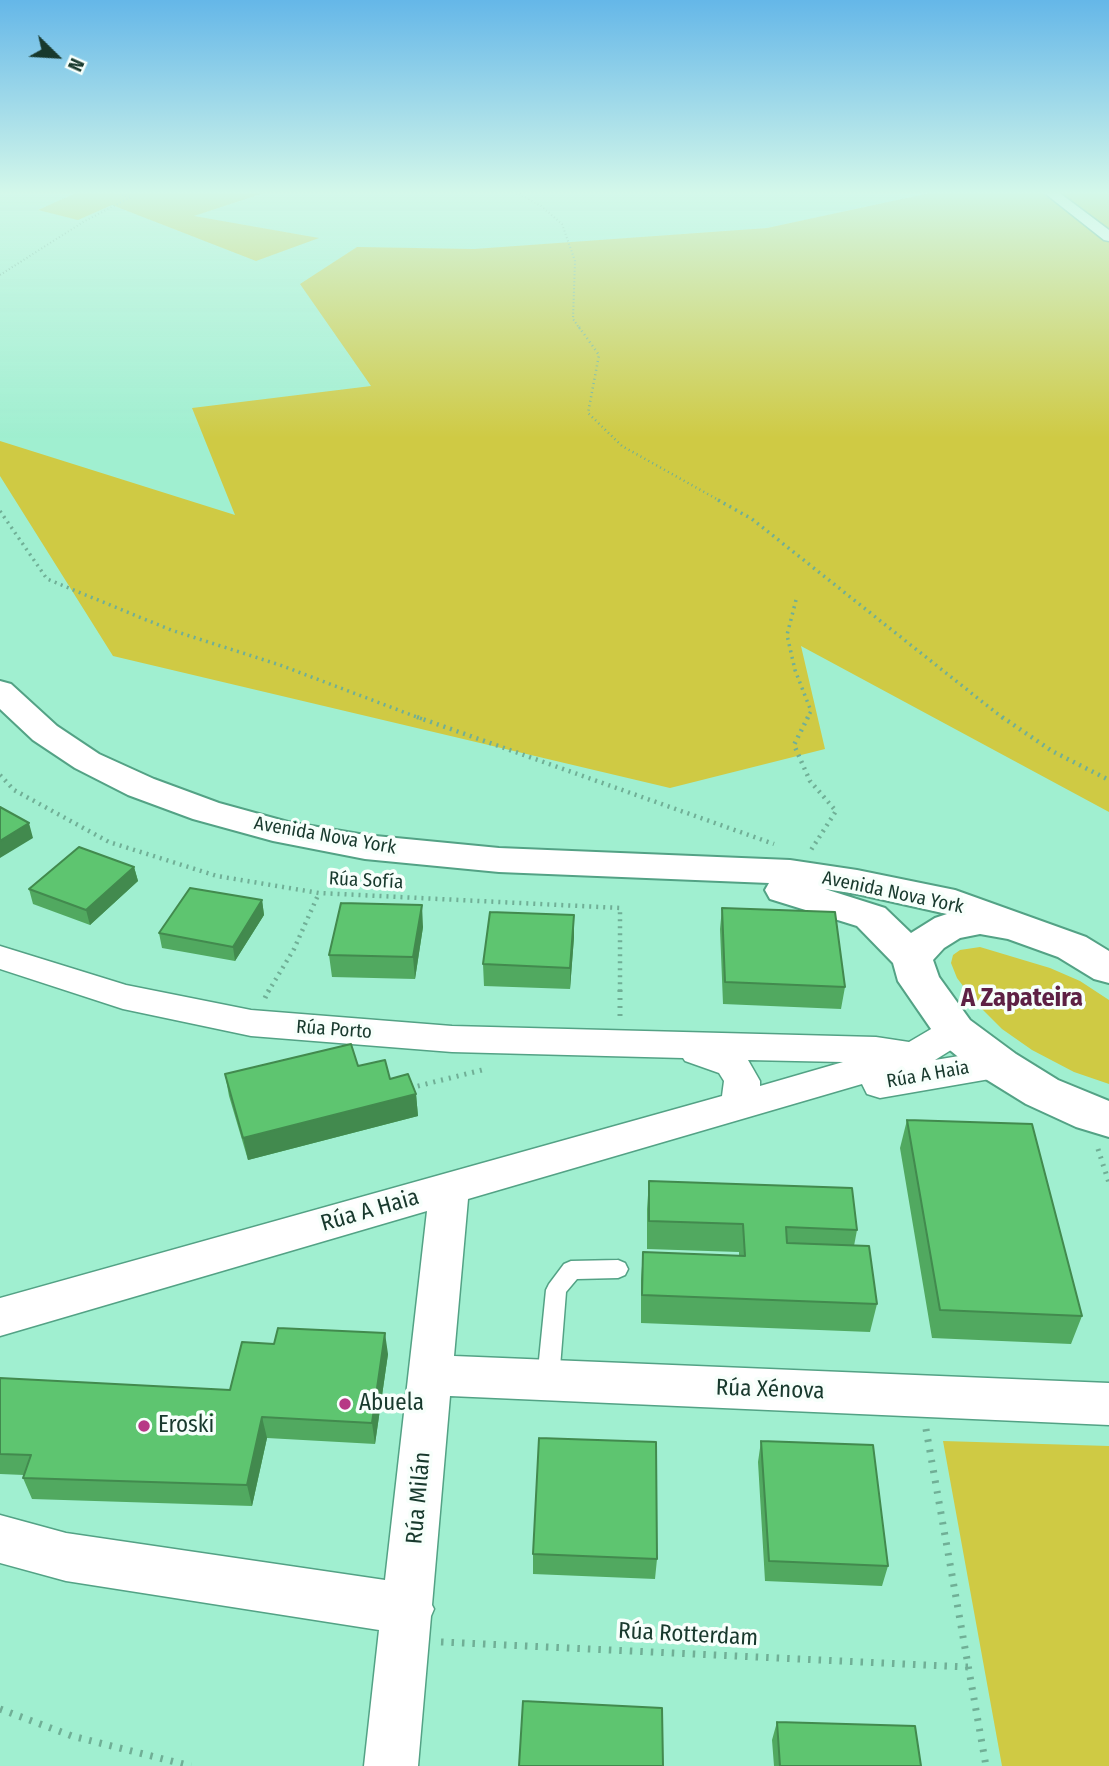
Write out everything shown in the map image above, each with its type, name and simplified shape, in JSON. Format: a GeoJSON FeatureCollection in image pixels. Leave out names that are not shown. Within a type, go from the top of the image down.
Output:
{"type":"FeatureCollection","features":[{"type":"Feature","properties":{"kind":"street","name":"Avenida Nova York"},"geometry":{"type":"LineString","coordinates":[[0,691],[45,733],[87,761],[167,797],[286,833],[365,847],[499,860],[790,873],[857,882],[955,903],[1014,927]]}},
{"type":"Feature","properties":{"kind":"street","name":"Avenida Nova York"},"geometry":{"type":"LineString","coordinates":[[687,869],[772,886],[870,917],[912,958]]}},
{"type":"Feature","properties":{"kind":"street"},"geometry":{"type":"LineString","coordinates":[[1103,1133],[1093,1115],[1042,1092],[1000,1066],[955,1031],[919,981],[912,958],[930,938],[949,927],[980,921],[1014,927],[1072,947],[1109,969]]}},
{"type":"Feature","properties":{"kind":"street","name":"Rúa Porto"},"geometry":{"type":"LineString","coordinates":[[0,957],[124,997],[251,1023],[452,1039],[876,1050],[916,1055]]}},
{"type":"Feature","properties":{"kind":"street","name":"Rúa A Haia"},"geometry":{"type":"LineString","coordinates":[[0,1317],[916,1055],[955,1031]]}},
{"type":"Feature","properties":{"kind":"street","name":"Rúa Porto"},"geometry":{"type":"LineString","coordinates":[[676,1045],[765,1060],[820,1082]]}},
{"type":"Feature","properties":{"kind":"street","name":"Rúa Porto"},"geometry":{"type":"LineString","coordinates":[[676,1045],[732,1064],[743,1081],[740,1105]]}},
{"type":"Feature","properties":{"kind":"street","name":"Rúa A Haia"},"geometry":{"type":"LineString","coordinates":[[740,1105],[857,1088],[971,1067],[1000,1066]]}},
{"type":"Feature","properties":{"kind":"street","name":"Rúa A Haia"},"geometry":{"type":"LineString","coordinates":[[820,1082],[857,1088]]}},
{"type":"Feature","properties":{"kind":"street","name":"Rúa Milán"},"geometry":{"type":"LineString","coordinates":[[391,1766],[449,1188]]}},
{"type":"Feature","properties":{"kind":"street","name":"Rúa Xénova"},"geometry":{"type":"LineString","coordinates":[[431,1375],[1109,1404]]}},
{"type":"Feature","properties":{"kind":"street"},"geometry":{"type":"LineString","coordinates":[[0,1539],[66,1557],[407,1625]]}},
{"type":"Feature","properties":{"kind":"lane"},"geometry":{"type":"LineString","coordinates":[[548,1380],[556,1290],[571,1270],[618,1269]]}},
{"type":"Feature","properties":{"kind":"path"},"geometry":{"type":"LineString","coordinates":[[575,273],[573,319],[599,355],[588,413],[622,446],[752,519],[1001,717],[1052,751],[1109,780]]}},
{"type":"Feature","properties":{"kind":"path"},"geometry":{"type":"LineString","coordinates":[[0,511],[47,579],[171,630],[281,665],[413,716],[741,831],[784,849]]}},
{"type":"Feature","properties":{"kind":"path"},"geometry":{"type":"LineString","coordinates":[[796,600],[787,635],[795,670],[811,711],[794,745],[810,780],[836,811],[806,858]]}},
{"type":"Feature","properties":{"kind":"path","name":"Rúa Sofía"},"geometry":{"type":"LineString","coordinates":[[0,775],[15,790],[109,842],[217,876],[319,893],[620,908],[620,1044]]}},
{"type":"Feature","properties":{"kind":"path"},"geometry":{"type":"LineString","coordinates":[[251,1023],[294,949],[319,893]]}},
{"type":"Feature","properties":{"kind":"path"},"geometry":{"type":"LineString","coordinates":[[1103,1133],[1109,1183]]}},
{"type":"Feature","properties":{"kind":"path"},"geometry":{"type":"LineString","coordinates":[[920,1396],[986,1766]]}},
{"type":"Feature","properties":{"kind":"path","name":"Rúa Rotterdam"},"geometry":{"type":"LineString","coordinates":[[407,1625],[968,1667]]}},
{"type":"Feature","properties":{"kind":"path"},"geometry":{"type":"LineString","coordinates":[[0,1709],[72,1736],[191,1766]]}},
{"type":"Feature","properties":{"kind":"shaded area"},"geometry":{"type":"Polygon","coordinates":[[[316,273],[1109,273],[1109,812],[801,646],[825,749],[670,788],[113,656],[0,476],[0,441],[235,515],[192,408],[371,386],[300,284],[316,273]]]}},
{"type":"Feature","properties":{"kind":"shaded area"},"geometry":{"type":"Polygon","coordinates":[[[980,947],[1050,968],[1080,981],[1109,1000],[1109,1084],[1074,1072],[1032,1050],[1002,1029],[976,1003],[957,978],[951,963],[953,955],[960,950],[980,947]]]}},
{"type":"Feature","properties":{"kind":"shaded area"},"geometry":{"type":"Polygon","coordinates":[[[943,1441],[1109,1446],[1109,1766],[1002,1766],[943,1441]]]}},
{"type":"Feature","properties":{"kind":"building"},"geometry":{"type":"Polygon","coordinates":[[[0,807],[29,823],[0,841],[0,807]]]}},
{"type":"Feature","properties":{"kind":"building"},"geometry":{"type":"Polygon","coordinates":[[[79,847],[134,867],[86,910],[29,889],[79,847]]]}},
{"type":"Feature","properties":{"kind":"building"},"geometry":{"type":"Polygon","coordinates":[[[190,888],[262,900],[233,947],[159,933],[190,888]]]}},
{"type":"Feature","properties":{"kind":"building"},"geometry":{"type":"Polygon","coordinates":[[[341,903],[422,905],[413,957],[329,955],[341,903]]]}},
{"type":"Feature","properties":{"kind":"building"},"geometry":{"type":"Polygon","coordinates":[[[722,908],[835,912],[845,987],[725,982],[722,908]]]}},
{"type":"Feature","properties":{"kind":"building"},"geometry":{"type":"Polygon","coordinates":[[[490,912],[574,915],[570,968],[483,964],[490,912]]]}},
{"type":"Feature","properties":{"kind":"building"},"geometry":{"type":"Polygon","coordinates":[[[351,1044],[358,1066],[385,1060],[390,1079],[408,1074],[416,1094],[243,1138],[225,1074],[351,1044]]]}},
{"type":"Feature","properties":{"kind":"building"},"geometry":{"type":"Polygon","coordinates":[[[907,1120],[1032,1124],[1082,1316],[940,1310],[907,1120]]]}},
{"type":"Feature","properties":{"kind":"building"},"geometry":{"type":"Polygon","coordinates":[[[649,1181],[852,1188],[857,1230],[786,1227],[787,1243],[869,1246],[877,1304],[642,1295],[643,1252],[745,1256],[743,1224],[649,1221],[649,1181]]]}},
{"type":"Feature","properties":{"kind":"building"},"geometry":{"type":"Polygon","coordinates":[[[278,1328],[385,1333],[372,1423],[262,1417],[247,1485],[23,1478],[31,1455],[0,1454],[0,1378],[230,1390],[242,1342],[274,1344],[278,1328]]]}},
{"type":"Feature","properties":{"kind":"building"},"geometry":{"type":"Polygon","coordinates":[[[539,1438],[656,1442],[657,1559],[533,1554],[539,1438]]]}},
{"type":"Feature","properties":{"kind":"building"},"geometry":{"type":"Polygon","coordinates":[[[761,1441],[873,1445],[888,1566],[769,1561],[761,1441]]]}},
{"type":"Feature","properties":{"kind":"building"},"geometry":{"type":"Polygon","coordinates":[[[523,1701],[662,1708],[663,1766],[519,1766],[523,1701]]]}},
{"type":"Feature","properties":{"kind":"building"},"geometry":{"type":"Polygon","coordinates":[[[777,1722],[915,1726],[921,1766],[780,1766],[777,1722]]]}},
{"type":"Feature","properties":{"kind":"place","name":"Abuela"},"geometry":{"type":"Point","coordinates":[345,1404]}},
{"type":"Feature","properties":{"kind":"place","name":"Eroski"},"geometry":{"type":"Point","coordinates":[144,1426]}},
{"type":"Feature","properties":{"kind":"district","name":"A Zapateira"},"geometry":{"type":"Point","coordinates":[1022,999]}}]}
